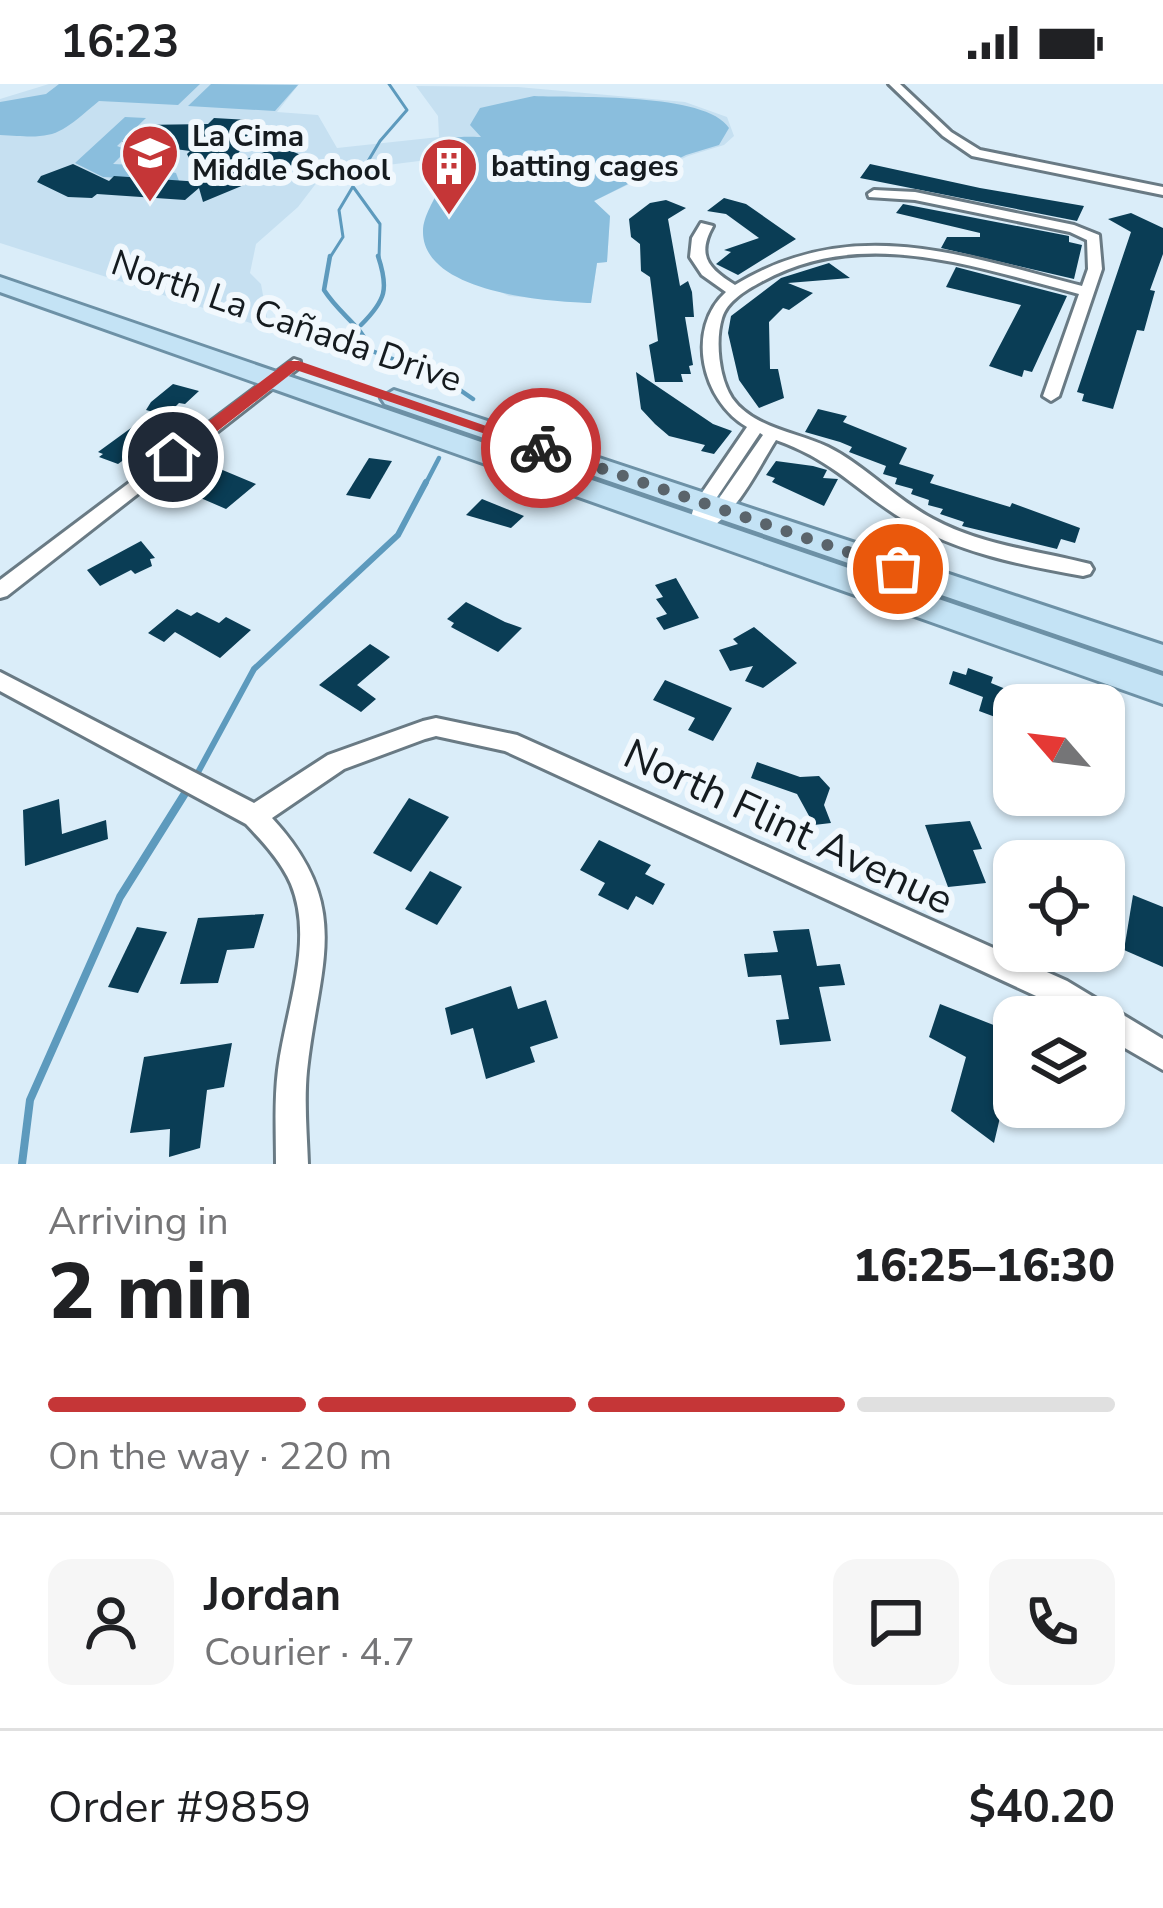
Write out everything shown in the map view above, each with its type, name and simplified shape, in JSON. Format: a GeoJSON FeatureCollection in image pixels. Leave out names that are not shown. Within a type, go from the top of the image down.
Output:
{"type":"FeatureCollection","features":[{"type":"Feature","properties":{"kind":"main road","name":"North La Cañada Drive"},"geometry":{"type":"LineString","coordinates":[[0,264],[283,372]]}},
{"type":"Feature","properties":{"kind":"main road","name":"North La Cañada Drive"},"geometry":{"type":"LineString","coordinates":[[0,284],[1163,658]]}},
{"type":"Feature","properties":{"kind":"main road","name":"North La Cañada Drive"},"geometry":{"type":"LineString","coordinates":[[708,513],[1163,690]]}},
{"type":"Feature","properties":{"kind":"street"},"geometry":{"type":"LineString","coordinates":[[894,84],[946,134],[976,153],[1163,191]]}},
{"type":"Feature","properties":{"kind":"street"},"geometry":{"type":"LineString","coordinates":[[874,194],[915,196],[1095,235],[1095,269],[1051,396]]}},
{"type":"Feature","properties":{"kind":"street"},"geometry":{"type":"LineString","coordinates":[[706,226],[695,241],[695,260],[703,273],[735,291]]}},
{"type":"Feature","properties":{"kind":"street"},"geometry":{"type":"LineString","coordinates":[[1083,569],[1002,555],[955,538],[907,513],[837,460],[765,429],[711,390],[710,328],[718,309],[735,291],[770,269],[813,254],[867,248],[934,256],[1088,292]]}},
{"type":"Feature","properties":{"kind":"street"},"geometry":{"type":"LineString","coordinates":[[0,591],[283,372]]}},
{"type":"Feature","properties":{"kind":"street"},"geometry":{"type":"LineString","coordinates":[[708,513],[765,429]]}},
{"type":"Feature","properties":{"kind":"street"},"geometry":{"type":"LineString","coordinates":[[0,681],[255,816],[287,847],[309,889],[316,944],[292,1073],[292,1164]]}},
{"type":"Feature","properties":{"kind":"street","name":"North Flint Avenue"},"geometry":{"type":"LineString","coordinates":[[255,816],[336,762],[436,719],[535,752],[1057,991],[1163,1055]]}},
{"type":"Feature","properties":{"kind":"shaded area","name":"La Cima Middle School"},"geometry":{"type":"Polygon","coordinates":[[[49,84],[299,84],[277,112],[318,115],[337,148],[439,137],[438,116],[416,86],[518,87],[685,102],[727,117],[734,136],[724,145],[688,156],[594,201],[610,216],[607,262],[597,263],[591,303],[509,296],[441,265],[423,231],[440,187],[427,160],[324,173],[298,207],[256,244],[250,273],[261,284],[269,329],[0,243],[0,99],[49,84]]]}},
{"type":"Feature","properties":{"kind":"shaded area"},"geometry":{"type":"Polygon","coordinates":[[[59,84],[200,84],[178,105],[99,101],[55,133],[0,135],[0,102],[46,94],[59,84]]]}},
{"type":"Feature","properties":{"kind":"shaded area"},"geometry":{"type":"Polygon","coordinates":[[[211,84],[298,85],[275,111],[188,106],[211,84]]]}},
{"type":"Feature","properties":{"kind":"shaded area"},"geometry":{"type":"Polygon","coordinates":[[[534,96],[668,103],[716,116],[729,128],[719,145],[686,155],[594,201],[610,216],[607,262],[597,263],[591,303],[491,290],[443,268],[428,252],[424,225],[440,187],[428,160],[449,139],[481,137],[470,125],[480,108],[534,96]]]}},
{"type":"Feature","properties":{"kind":"shaded area"},"geometry":{"type":"Polygon","coordinates":[[[125,117],[146,118],[117,146],[127,150],[113,164],[134,165],[151,149],[180,151],[160,170],[176,173],[179,181],[103,177],[75,163],[125,117]]]}},
{"type":"Feature","properties":{"kind":"building"},"geometry":{"type":"Polygon","coordinates":[[[214,118],[249,120],[243,126],[261,127],[225,168],[279,146],[301,155],[295,158],[302,161],[203,202],[199,188],[185,200],[97,194],[92,198],[68,197],[37,182],[73,164],[109,181],[114,176],[201,182],[187,154],[190,151],[122,142],[141,125],[208,124],[214,118]]]}},
{"type":"Feature","properties":{"kind":"building"},"geometry":{"type":"Polygon","coordinates":[[[870,164],[1084,206],[1077,221],[860,178],[870,164]]]}},
{"type":"Feature","properties":{"kind":"building"},"geometry":{"type":"Polygon","coordinates":[[[724,198],[746,204],[796,239],[738,275],[716,264],[731,252],[724,250],[759,238],[726,214],[707,211],[724,198]]]}},
{"type":"Feature","properties":{"kind":"building"},"geometry":{"type":"Polygon","coordinates":[[[666,200],[686,208],[668,219],[680,286],[688,281],[692,292],[694,317],[685,317],[693,365],[689,366],[691,374],[681,374],[683,382],[655,382],[649,345],[658,341],[650,277],[641,271],[640,244],[631,237],[629,219],[650,203],[666,200]]]}},
{"type":"Feature","properties":{"kind":"building"},"geometry":{"type":"Polygon","coordinates":[[[903,204],[1069,236],[1069,242],[1082,245],[1074,279],[941,248],[947,237],[980,237],[980,233],[896,213],[903,204]]]}},
{"type":"Feature","properties":{"kind":"building"},"geometry":{"type":"Polygon","coordinates":[[[1131,213],[1163,228],[1163,254],[1150,290],[1155,291],[1144,331],[1137,330],[1113,409],[1082,401],[1084,394],[1077,392],[1131,232],[1108,219],[1131,213]]]}},
{"type":"Feature","properties":{"kind":"building"},"geometry":{"type":"Polygon","coordinates":[[[829,263],[850,278],[788,283],[813,293],[789,310],[783,308],[769,322],[770,369],[778,369],[784,398],[759,408],[739,380],[728,333],[731,316],[781,278],[829,263]]]}},
{"type":"Feature","properties":{"kind":"building"},"geometry":{"type":"Polygon","coordinates":[[[956,267],[1067,296],[1032,372],[1024,370],[1022,377],[989,366],[1021,305],[946,287],[956,267]]]}},
{"type":"Feature","properties":{"kind":"building"},"geometry":{"type":"Polygon","coordinates":[[[636,372],[713,424],[732,431],[714,454],[701,451],[705,445],[669,436],[655,424],[641,409],[636,372]]]}},
{"type":"Feature","properties":{"kind":"building"},"geometry":{"type":"Polygon","coordinates":[[[173,384],[199,391],[185,404],[179,403],[150,432],[158,435],[118,464],[99,457],[103,454],[98,452],[153,412],[146,410],[151,402],[173,384]]]}},
{"type":"Feature","properties":{"kind":"building"},"geometry":{"type":"Polygon","coordinates":[[[818,409],[847,416],[843,422],[907,448],[899,464],[934,475],[930,483],[1010,507],[1012,503],[1080,528],[1075,543],[1061,539],[1057,549],[962,526],[964,522],[940,514],[943,509],[928,505],[929,500],[911,494],[913,489],[895,484],[897,478],[883,474],[886,466],[849,452],[852,447],[805,432],[818,409]]]}},
{"type":"Feature","properties":{"kind":"building"},"geometry":{"type":"Polygon","coordinates":[[[369,458],[392,461],[370,499],[346,495],[369,458]]]}},
{"type":"Feature","properties":{"kind":"building"},"geometry":{"type":"Polygon","coordinates":[[[776,461],[827,470],[823,478],[838,479],[824,506],[772,482],[775,478],[766,475],[776,461]]]}},
{"type":"Feature","properties":{"kind":"building"},"geometry":{"type":"Polygon","coordinates":[[[213,466],[256,484],[226,509],[196,496],[209,486],[195,480],[213,466]]]}},
{"type":"Feature","properties":{"kind":"building"},"geometry":{"type":"Polygon","coordinates":[[[482,499],[524,516],[511,528],[466,515],[482,499]]]}},
{"type":"Feature","properties":{"kind":"building"},"geometry":{"type":"Polygon","coordinates":[[[141,541],[155,558],[150,559],[152,566],[135,574],[131,570],[100,586],[87,570],[141,541]]]}},
{"type":"Feature","properties":{"kind":"building"},"geometry":{"type":"Polygon","coordinates":[[[676,578],[699,618],[664,630],[656,618],[667,614],[656,599],[663,597],[655,585],[676,578]]]}},
{"type":"Feature","properties":{"kind":"building"},"geometry":{"type":"Polygon","coordinates":[[[466,602],[522,628],[498,652],[451,627],[454,623],[447,619],[466,602]]]}},
{"type":"Feature","properties":{"kind":"building"},"geometry":{"type":"Polygon","coordinates":[[[177,609],[219,623],[226,617],[251,630],[220,658],[175,632],[164,642],[148,633],[177,609]]]}},
{"type":"Feature","properties":{"kind":"building"},"geometry":{"type":"Polygon","coordinates":[[[754,627],[797,663],[763,688],[745,681],[753,666],[730,671],[719,650],[738,644],[733,639],[754,627]]]}},
{"type":"Feature","properties":{"kind":"building"},"geometry":{"type":"Polygon","coordinates":[[[370,644],[390,657],[357,685],[376,699],[361,712],[319,685],[370,644]]]}},
{"type":"Feature","properties":{"kind":"building"},"geometry":{"type":"Polygon","coordinates":[[[968,668],[993,677],[993,716],[979,711],[983,697],[949,684],[953,671],[966,675],[968,668]]]}},
{"type":"Feature","properties":{"kind":"building"},"geometry":{"type":"Polygon","coordinates":[[[665,680],[732,708],[713,741],[688,730],[695,718],[653,700],[665,680]]]}},
{"type":"Feature","properties":{"kind":"building"},"geometry":{"type":"Polygon","coordinates":[[[757,762],[800,777],[819,776],[830,788],[824,805],[831,823],[814,825],[797,794],[751,778],[757,762]]]}},
{"type":"Feature","properties":{"kind":"building"},"geometry":{"type":"Polygon","coordinates":[[[409,798],[449,817],[411,872],[373,853],[409,798]]]}},
{"type":"Feature","properties":{"kind":"building"},"geometry":{"type":"Polygon","coordinates":[[[59,799],[62,834],[106,820],[108,839],[25,866],[23,810],[59,799]]]}},
{"type":"Feature","properties":{"kind":"building"},"geometry":{"type":"Polygon","coordinates":[[[970,821],[982,849],[973,850],[986,883],[948,887],[925,825],[970,821]]]}},
{"type":"Feature","properties":{"kind":"building"},"geometry":{"type":"Polygon","coordinates":[[[599,840],[651,865],[645,874],[665,884],[653,905],[636,896],[628,910],[598,895],[605,883],[580,870],[599,840]]]}},
{"type":"Feature","properties":{"kind":"building"},"geometry":{"type":"Polygon","coordinates":[[[430,871],[462,887],[437,925],[405,909],[430,871]]]}},
{"type":"Feature","properties":{"kind":"building"},"geometry":{"type":"Polygon","coordinates":[[[1133,895],[1163,907],[1163,967],[1125,950],[1133,895]]]}},
{"type":"Feature","properties":{"kind":"building"},"geometry":{"type":"Polygon","coordinates":[[[264,914],[254,948],[227,950],[218,983],[180,984],[198,918],[264,914]]]}},
{"type":"Feature","properties":{"kind":"building"},"geometry":{"type":"Polygon","coordinates":[[[137,927],[167,932],[138,993],[108,987],[137,927]]]}},
{"type":"Feature","properties":{"kind":"building"},"geometry":{"type":"Polygon","coordinates":[[[809,929],[817,966],[840,964],[845,985],[819,987],[831,1041],[780,1045],[776,1020],[789,1019],[781,975],[748,977],[744,954],[778,952],[773,931],[809,929]]]}},
{"type":"Feature","properties":{"kind":"building"},"geometry":{"type":"Polygon","coordinates":[[[511,986],[518,1009],[546,1000],[558,1038],[530,1047],[535,1062],[486,1079],[473,1028],[451,1035],[445,1008],[511,986]]]}},
{"type":"Feature","properties":{"kind":"building"},"geometry":{"type":"Polygon","coordinates":[[[940,1004],[993,1025],[993,1128],[998,1128],[994,1143],[951,1111],[966,1057],[929,1037],[940,1004]]]}},
{"type":"Feature","properties":{"kind":"building"},"geometry":{"type":"Polygon","coordinates":[[[232,1043],[224,1087],[207,1090],[200,1148],[169,1157],[170,1129],[130,1133],[144,1057],[232,1043]]]}},
{"type":"Feature","properties":{"kind":"waterway"},"geometry":{"type":"LineString","coordinates":[[330,258],[343,237],[339,210],[380,141],[407,110],[389,84]]}},
{"type":"Feature","properties":{"kind":"waterway"},"geometry":{"type":"LineString","coordinates":[[354,188],[380,224],[379,259]]}},
{"type":"Feature","properties":{"kind":"waterway"},"geometry":{"type":"LineString","coordinates":[[361,325],[383,294],[378,256]]}},
{"type":"Feature","properties":{"kind":"waterway"},"geometry":{"type":"LineString","coordinates":[[330,258],[324,290],[372,351],[444,379],[473,399]]}},
{"type":"Feature","properties":{"kind":"waterway"},"geometry":{"type":"LineString","coordinates":[[425,485],[439,458]]}},
{"type":"Feature","properties":{"kind":"waterway"},"geometry":{"type":"LineString","coordinates":[[196,776],[254,669],[398,535],[426,482]]}},
{"type":"Feature","properties":{"kind":"waterway"},"geometry":{"type":"LineString","coordinates":[[22,1164],[30,1100],[120,897],[189,787]]}},
{"type":"Feature","properties":{"kind":"way so far"},"geometry":{"type":"LineString","coordinates":[[541,448],[898,569]]}},
{"type":"Feature","properties":{"kind":"place","name":"La Cima Middle School"},"geometry":{"type":"Point","coordinates":[150,204]}},
{"type":"Feature","properties":{"kind":"place","name":"batting cages"},"geometry":{"type":"Point","coordinates":[449,217]}},
{"type":"Feature","properties":{"kind":"route"},"geometry":{"type":"LineString","coordinates":[[173,457],[294,364],[541,448]]}}]}
